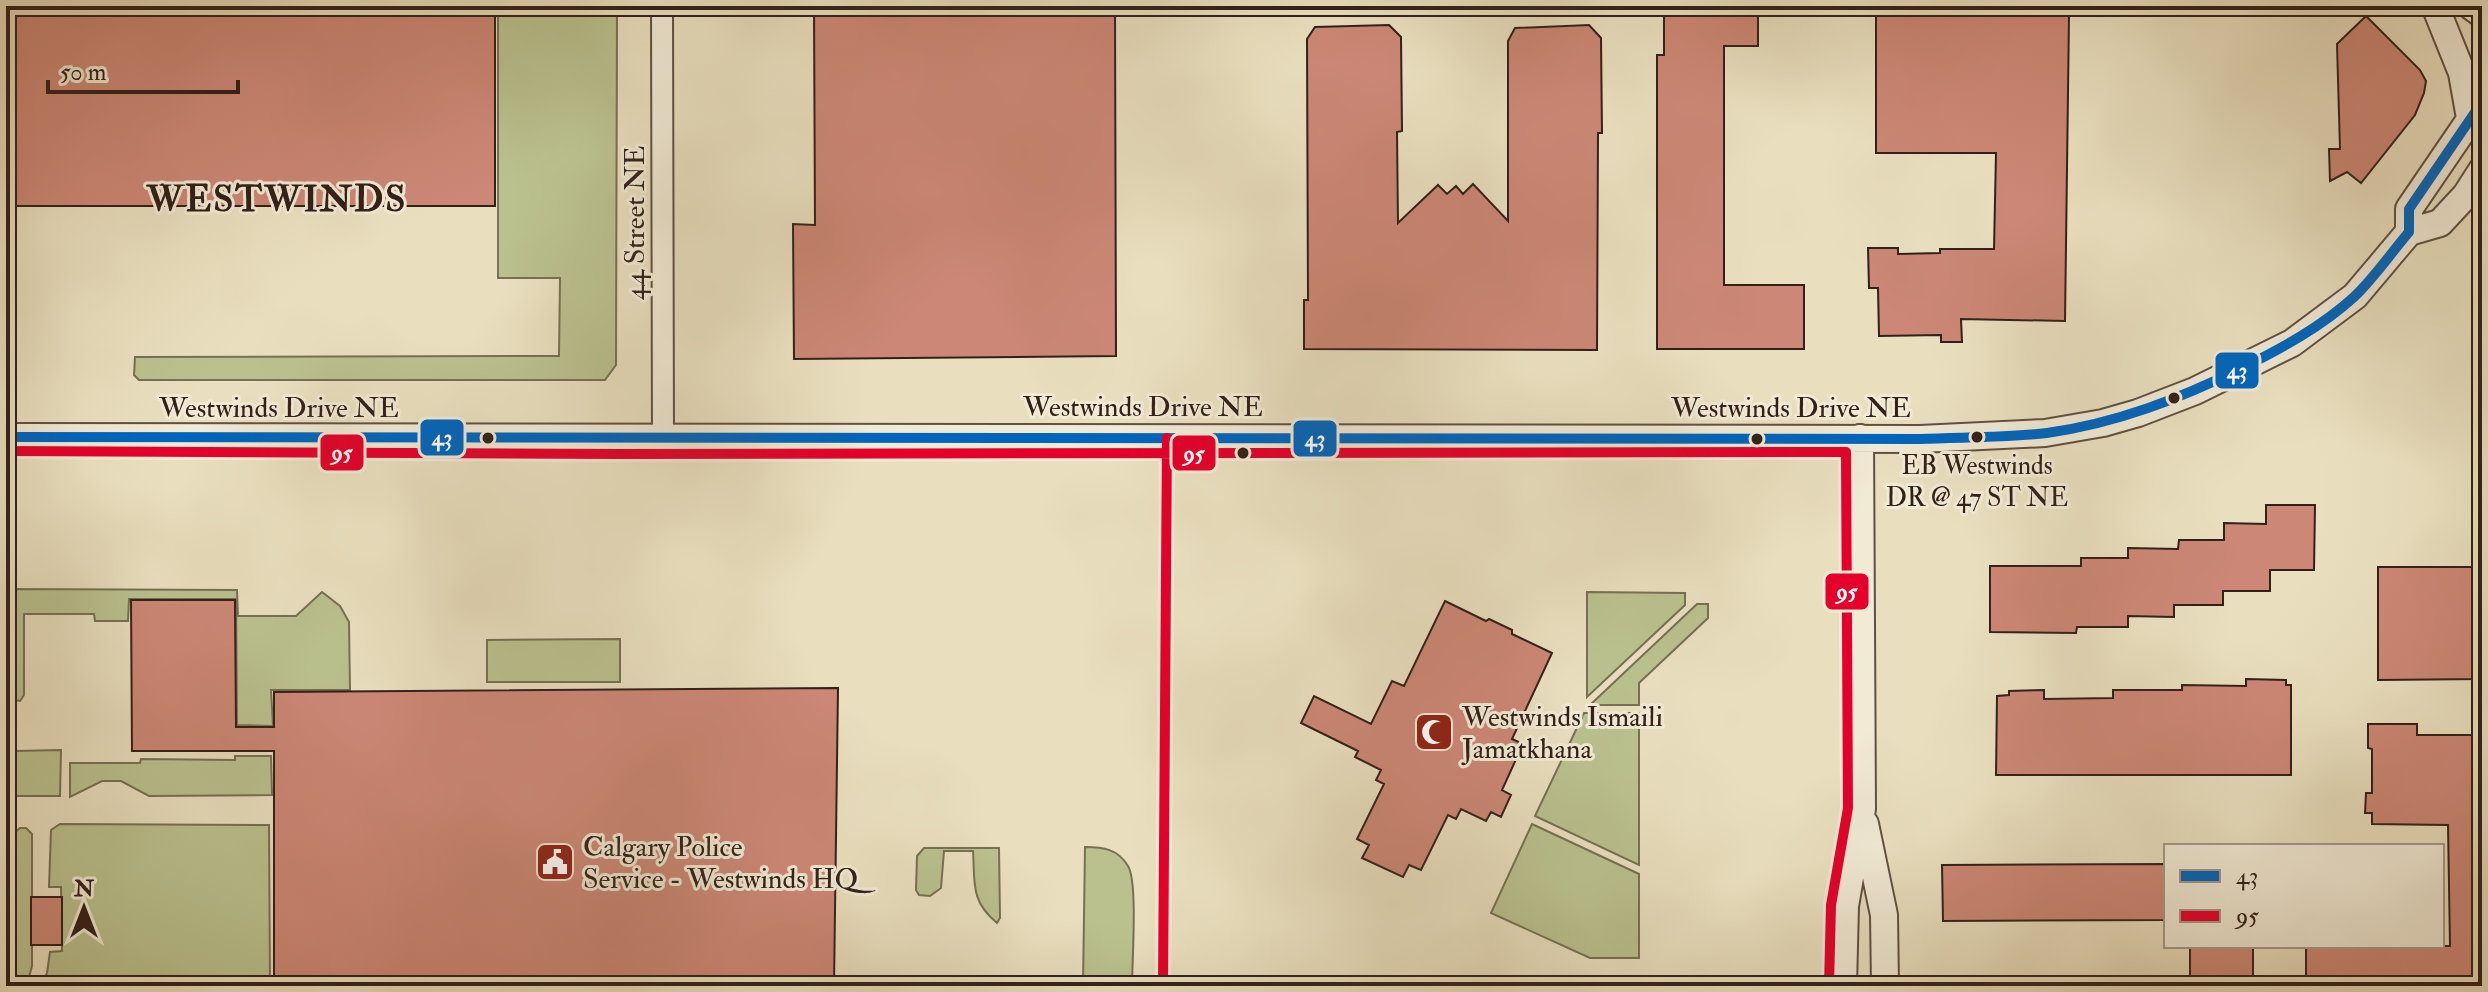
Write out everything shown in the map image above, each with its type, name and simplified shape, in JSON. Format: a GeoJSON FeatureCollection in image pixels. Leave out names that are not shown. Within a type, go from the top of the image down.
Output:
{"type":"FeatureCollection","features":[{"type":"Feature","properties":{"kind":"street","name":"44 Street NE"},"geometry":{"type":"LineString","coordinates":[[662,6],[663,440]]}},
{"type":"Feature","properties":{"kind":"street"},"geometry":{"type":"LineString","coordinates":[[2435,6],[2476,110]]}},
{"type":"Feature","properties":{"kind":"street"},"geometry":{"type":"LineString","coordinates":[[2471,6],[2482,14]]}},
{"type":"Feature","properties":{"kind":"street","name":"Westwinds Drive NE"},"geometry":{"type":"LineString","coordinates":[[2409,232],[2409,209],[2476,110]]}},
{"type":"Feature","properties":{"kind":"street","name":"Westwinds Drive NE"},"geometry":{"type":"LineString","coordinates":[[6,437],[1920,439],[2045,433],[2103,423],[2138,413],[2195,391],[2292,343],[2355,296],[2409,232],[2440,223],[2474,192],[2482,170]]}},
{"type":"Feature","properties":{"kind":"street"},"geometry":{"type":"LineString","coordinates":[[1843,986],[1845,906],[1862,809],[1860,438]]}},
{"type":"Feature","properties":{"kind":"street"},"geometry":{"type":"LineString","coordinates":[[1862,809],[1884,915],[1885,986]]}},
{"type":"Feature","properties":{"kind":"green space"},"geometry":{"type":"Polygon","coordinates":[[[498,6],[617,6],[616,365],[605,380],[139,380],[134,375],[135,357],[559,356],[560,278],[498,278],[498,6]]]}},
{"type":"Feature","properties":{"kind":"green space"},"geometry":{"type":"Polygon","coordinates":[[[9,589],[237,590],[238,616],[296,616],[322,592],[340,606],[349,622],[350,690],[271,690],[273,726],[237,725],[236,599],[129,599],[128,621],[95,621],[94,614],[24,614],[24,695],[20,701],[12,700],[8,696],[9,589]]]}},
{"type":"Feature","properties":{"kind":"green space"},"geometry":{"type":"Polygon","coordinates":[[[1587,592],[1685,593],[1685,605],[1587,697],[1587,592]]]}},
{"type":"Feature","properties":{"kind":"green space"},"geometry":{"type":"Polygon","coordinates":[[[1697,604],[1708,604],[1708,618],[1639,683],[1639,705],[1590,705],[1697,604]]]}},
{"type":"Feature","properties":{"kind":"green space"},"geometry":{"type":"Polygon","coordinates":[[[620,639],[620,682],[487,682],[487,640],[620,639]]]}},
{"type":"Feature","properties":{"kind":"green space"},"geometry":{"type":"Polygon","coordinates":[[[1584,713],[1639,713],[1639,865],[1535,816],[1584,713]]]}},
{"type":"Feature","properties":{"kind":"green space"},"geometry":{"type":"Polygon","coordinates":[[[61,750],[60,796],[16,796],[11,792],[8,754],[14,751],[61,750]]]}},
{"type":"Feature","properties":{"kind":"green space"},"geometry":{"type":"Polygon","coordinates":[[[235,756],[271,756],[272,795],[149,796],[121,781],[102,781],[70,797],[70,763],[140,763],[141,759],[235,760],[235,756]]]}},
{"type":"Feature","properties":{"kind":"green space"},"geometry":{"type":"Polygon","coordinates":[[[60,824],[269,825],[270,986],[40,986],[47,973],[50,952],[62,951],[61,887],[49,887],[51,830],[60,824]]]}},
{"type":"Feature","properties":{"kind":"green space"},"geometry":{"type":"Polygon","coordinates":[[[1532,824],[1639,874],[1639,958],[1590,958],[1491,913],[1532,824]]]}},
{"type":"Feature","properties":{"kind":"green space"},"geometry":{"type":"Polygon","coordinates":[[[20,828],[26,828],[32,834],[32,966],[29,977],[11,986],[8,983],[8,844],[20,828]]]}},
{"type":"Feature","properties":{"kind":"green space"},"geometry":{"type":"Polygon","coordinates":[[[1085,847],[1115,853],[1128,866],[1134,905],[1132,986],[1083,986],[1085,847]]]}},
{"type":"Feature","properties":{"kind":"green space"},"geometry":{"type":"Polygon","coordinates":[[[924,848],[999,848],[1000,918],[997,923],[978,899],[973,851],[944,851],[941,888],[930,896],[919,895],[916,890],[917,856],[924,848]]]}},
{"type":"Feature","properties":{"kind":"building"},"geometry":{"type":"Polygon","coordinates":[[[6,6],[495,6],[495,206],[6,206],[6,6]]]}},
{"type":"Feature","properties":{"kind":"building"},"geometry":{"type":"Polygon","coordinates":[[[814,6],[1115,6],[1116,356],[794,359],[793,224],[815,225],[814,6]]]}},
{"type":"Feature","properties":{"kind":"building"},"geometry":{"type":"Polygon","coordinates":[[[1664,6],[1758,6],[1758,46],[1724,46],[1724,285],[1804,285],[1804,349],[1657,349],[1657,55],[1664,55],[1664,6]]]}},
{"type":"Feature","properties":{"kind":"building"},"geometry":{"type":"Polygon","coordinates":[[[1876,6],[2056,6],[2069,16],[2065,321],[1961,319],[1962,342],[1941,342],[1941,335],[1879,336],[1878,288],[1869,288],[1868,248],[1898,248],[1898,254],[1940,253],[1940,249],[1994,249],[1996,153],[1876,153],[1876,6]]]}},
{"type":"Feature","properties":{"kind":"building"},"geometry":{"type":"Polygon","coordinates":[[[2366,16],[2420,70],[2426,81],[2424,93],[2415,115],[2361,183],[2347,172],[2330,181],[2329,149],[2340,149],[2337,44],[2366,16]]]}},
{"type":"Feature","properties":{"kind":"building"},"geometry":{"type":"Polygon","coordinates":[[[1389,25],[1401,37],[1402,131],[1397,132],[1398,223],[1438,185],[1447,194],[1456,186],[1463,194],[1473,184],[1508,221],[1508,41],[1515,28],[1589,25],[1601,38],[1597,350],[1304,349],[1304,300],[1308,300],[1307,39],[1315,27],[1389,25]]]}},
{"type":"Feature","properties":{"kind":"building"},"geometry":{"type":"Polygon","coordinates":[[[2266,505],[2315,505],[2314,570],[2270,570],[2270,591],[2223,591],[2223,605],[2174,605],[2174,617],[2128,616],[2128,627],[2077,627],[2076,633],[1990,632],[1990,566],[2081,566],[2081,558],[2128,558],[2128,548],[2178,549],[2179,540],[2224,540],[2224,523],[2266,524],[2266,505]]]}},
{"type":"Feature","properties":{"kind":"building"},"geometry":{"type":"Polygon","coordinates":[[[2378,567],[2482,567],[2482,679],[2378,680],[2378,567]]]}},
{"type":"Feature","properties":{"kind":"building","name":"Calgary Police Service - Westwinds HQ"},"geometry":{"type":"Polygon","coordinates":[[[131,600],[235,600],[236,727],[274,727],[274,692],[838,688],[834,986],[274,986],[274,751],[132,751],[131,600]]]}},
{"type":"Feature","properties":{"kind":"building","name":"Westwinds Ismaili Jamatkhana"},"geometry":{"type":"Polygon","coordinates":[[[1445,601],[1512,630],[1512,634],[1552,653],[1512,739],[1523,744],[1502,790],[1511,795],[1501,817],[1491,812],[1486,821],[1461,809],[1456,819],[1448,815],[1421,870],[1409,865],[1403,877],[1362,858],[1369,845],[1357,839],[1384,784],[1376,780],[1381,770],[1355,757],[1358,751],[1301,723],[1314,696],[1371,724],[1392,681],[1404,686],[1445,601]]]}},
{"type":"Feature","properties":{"kind":"building"},"geometry":{"type":"Polygon","coordinates":[[[2246,679],[2286,680],[2286,685],[2291,685],[2291,775],[1996,775],[1997,696],[2009,695],[2009,691],[2044,690],[2044,699],[2113,698],[2113,690],[2182,690],[2182,685],[2246,686],[2246,679]]]}},
{"type":"Feature","properties":{"kind":"building"},"geometry":{"type":"Polygon","coordinates":[[[2368,724],[2417,724],[2417,735],[2482,735],[2482,986],[2306,986],[2306,948],[2450,946],[2448,825],[2372,824],[2372,813],[2365,813],[2366,793],[2372,793],[2372,749],[2368,748],[2368,724]]]}},
{"type":"Feature","properties":{"kind":"building"},"geometry":{"type":"Polygon","coordinates":[[[2164,864],[2164,920],[1943,921],[1942,865],[2164,864]]]}},
{"type":"Feature","properties":{"kind":"building"},"geometry":{"type":"Polygon","coordinates":[[[31,897],[62,897],[62,945],[31,945],[31,897]]]}},
{"type":"Feature","properties":{"kind":"building"},"geometry":{"type":"Polygon","coordinates":[[[2190,948],[2253,948],[2253,986],[2190,986],[2190,948]]]}},
{"type":"Feature","properties":{"kind":"transit line","name":"43"},"geometry":{"type":"LineString","coordinates":[[6,437],[1920,439],[2047,433],[2098,423],[2171,400],[2257,360],[2328,318],[2361,290],[2409,232],[2409,209],[2482,102]]}},
{"type":"Feature","properties":{"kind":"transit line","name":"95"},"geometry":{"type":"LineString","coordinates":[[1163,986],[1167,438]]}},
{"type":"Feature","properties":{"kind":"transit line","name":"95"},"geometry":{"type":"LineString","coordinates":[[6,451],[620,454],[1846,452],[1848,808],[1831,905],[1829,986]]}},
{"type":"Feature","properties":{"kind":"place","name":"EB Westwinds DR @ 47 ST NE"},"geometry":{"type":"Point","coordinates":[1977,437]}},
{"type":"Feature","properties":{"kind":"place","name":"Westwinds Ismaili Jamatkhana"},"geometry":{"type":"Point","coordinates":[1434,732]}},
{"type":"Feature","properties":{"kind":"place","name":"Calgary Police Service - Westwinds HQ"},"geometry":{"type":"Point","coordinates":[555,862]}},
{"type":"Feature","properties":{"kind":"district","name":"WESTWINDS"},"geometry":{"type":"Point","coordinates":[277,198]}}]}
